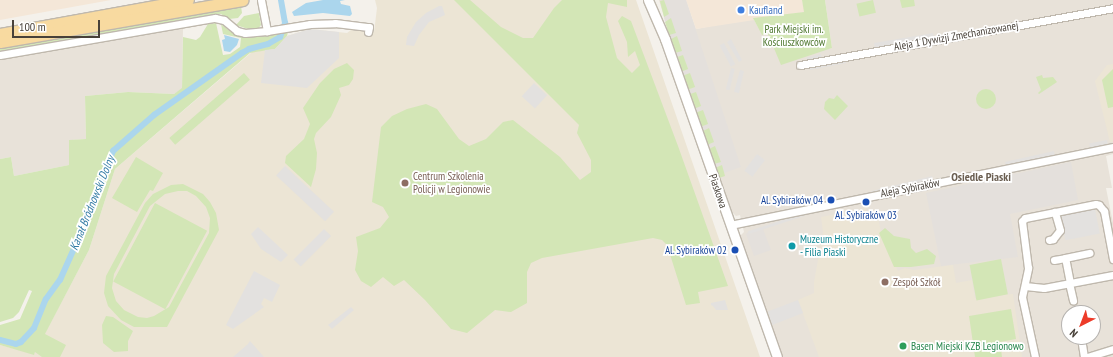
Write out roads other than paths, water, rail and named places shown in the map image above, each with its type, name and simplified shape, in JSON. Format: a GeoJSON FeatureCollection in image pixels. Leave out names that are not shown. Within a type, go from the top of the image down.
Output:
{"type":"FeatureCollection","features":[{"type":"Feature","properties":{"kind":"main road"},"geometry":{"type":"LineString","coordinates":[[0,34],[188,0]]}},
{"type":"Feature","properties":{"kind":"main road"},"geometry":{"type":"LineString","coordinates":[[0,42],[242,0]]}},
{"type":"Feature","properties":{"kind":"street"},"geometry":{"type":"LineString","coordinates":[[261,0],[271,31]]}},
{"type":"Feature","properties":{"kind":"street","name":"Piaskowa"},"geometry":{"type":"LineString","coordinates":[[648,0],[660,26],[777,357]]}},
{"type":"Feature","properties":{"kind":"street","name":"Piaskowa"},"geometry":{"type":"LineString","coordinates":[[654,0],[660,26]]}},
{"type":"Feature","properties":{"kind":"street","name":"Aleja 1 Dywizji Zmechanizowanej"},"geometry":{"type":"LineString","coordinates":[[800,64],[1113,8]]}},
{"type":"Feature","properties":{"kind":"street"},"geometry":{"type":"LineString","coordinates":[[0,55],[215,18],[224,20],[237,31],[245,33],[271,31],[310,24],[335,23],[369,29]]}},
{"type":"Feature","properties":{"kind":"street","name":"Aleja Sybiraków"},"geometry":{"type":"LineString","coordinates":[[730,225],[1113,147]]}},
{"type":"Feature","properties":{"kind":"street"},"geometry":{"type":"LineString","coordinates":[[1035,357],[1022,296],[1028,273],[1028,259],[1021,225],[1022,220],[1025,218],[1096,204],[1102,207],[1113,259]]}},
{"type":"Feature","properties":{"kind":"street"},"geometry":{"type":"LineString","coordinates":[[1049,240],[1053,239],[1060,230],[1055,212]]}},
{"type":"Feature","properties":{"kind":"street"},"geometry":{"type":"LineString","coordinates":[[1054,260],[1089,253]]}},
{"type":"Feature","properties":{"kind":"street"},"geometry":{"type":"LineString","coordinates":[[1065,258],[1073,301]]}},
{"type":"Feature","properties":{"kind":"street"},"geometry":{"type":"LineString","coordinates":[[1025,286],[1040,289],[1113,274]]}},
{"type":"Feature","properties":{"kind":"street"},"geometry":{"type":"LineString","coordinates":[[1083,345],[1086,357],[1099,355],[1113,349]]}},
{"type":"Feature","properties":{"kind":"water"},"geometry":{"type":"Polygon","coordinates":[[[323,0],[345,0],[340,1],[341,4],[350,6],[352,14],[350,16],[323,13],[294,16],[292,12],[306,3],[323,0]]]}},
{"type":"Feature","properties":{"kind":"water"},"geometry":{"type":"Polygon","coordinates":[[[224,35],[239,39],[237,45],[230,52],[224,51],[222,40],[225,39],[224,35]]]}},
{"type":"Feature","properties":{"kind":"waterway","name":"Kanał Bródnowski Dolny"},"geometry":{"type":"LineString","coordinates":[[0,340],[16,344],[21,342],[34,328],[46,299],[60,280],[113,151],[154,115],[242,53],[249,49],[268,44],[280,37],[285,23],[281,0]]}},
{"type":"Feature","properties":{"kind":"place","name":"Kaufland"},"geometry":{"type":"Point","coordinates":[741,10]}},
{"type":"Feature","properties":{"kind":"place","name":"Centrum Szkolenia Policji w Legionowie"},"geometry":{"type":"Point","coordinates":[405,183]}},
{"type":"Feature","properties":{"kind":"place","name":"Al. Sybiraków 04"},"geometry":{"type":"Point","coordinates":[831,200]}},
{"type":"Feature","properties":{"kind":"place","name":"Al. Sybiraków 03"},"geometry":{"type":"Point","coordinates":[866,202]}},
{"type":"Feature","properties":{"kind":"place","name":"Muzeum Historyczne - Filia Piaski"},"geometry":{"type":"Point","coordinates":[792,246]}},
{"type":"Feature","properties":{"kind":"place","name":"Al. Sybiraków 02"},"geometry":{"type":"Point","coordinates":[735,250]}},
{"type":"Feature","properties":{"kind":"place","name":"Zespół Szkół"},"geometry":{"type":"Point","coordinates":[885,282]}},
{"type":"Feature","properties":{"kind":"place","name":"Basen Miejski KZB Legionowo"},"geometry":{"type":"Point","coordinates":[903,346]}},
{"type":"Feature","properties":{"kind":"district","name":"Osiedle Piaski"},"geometry":{"type":"Point","coordinates":[981,177]}},
{"type":"Feature","properties":{"kind":"park label","name":"Park Miejski im. Kościuszkowców"},"geometry":{"type":"Point","coordinates":[794,36]}}]}
